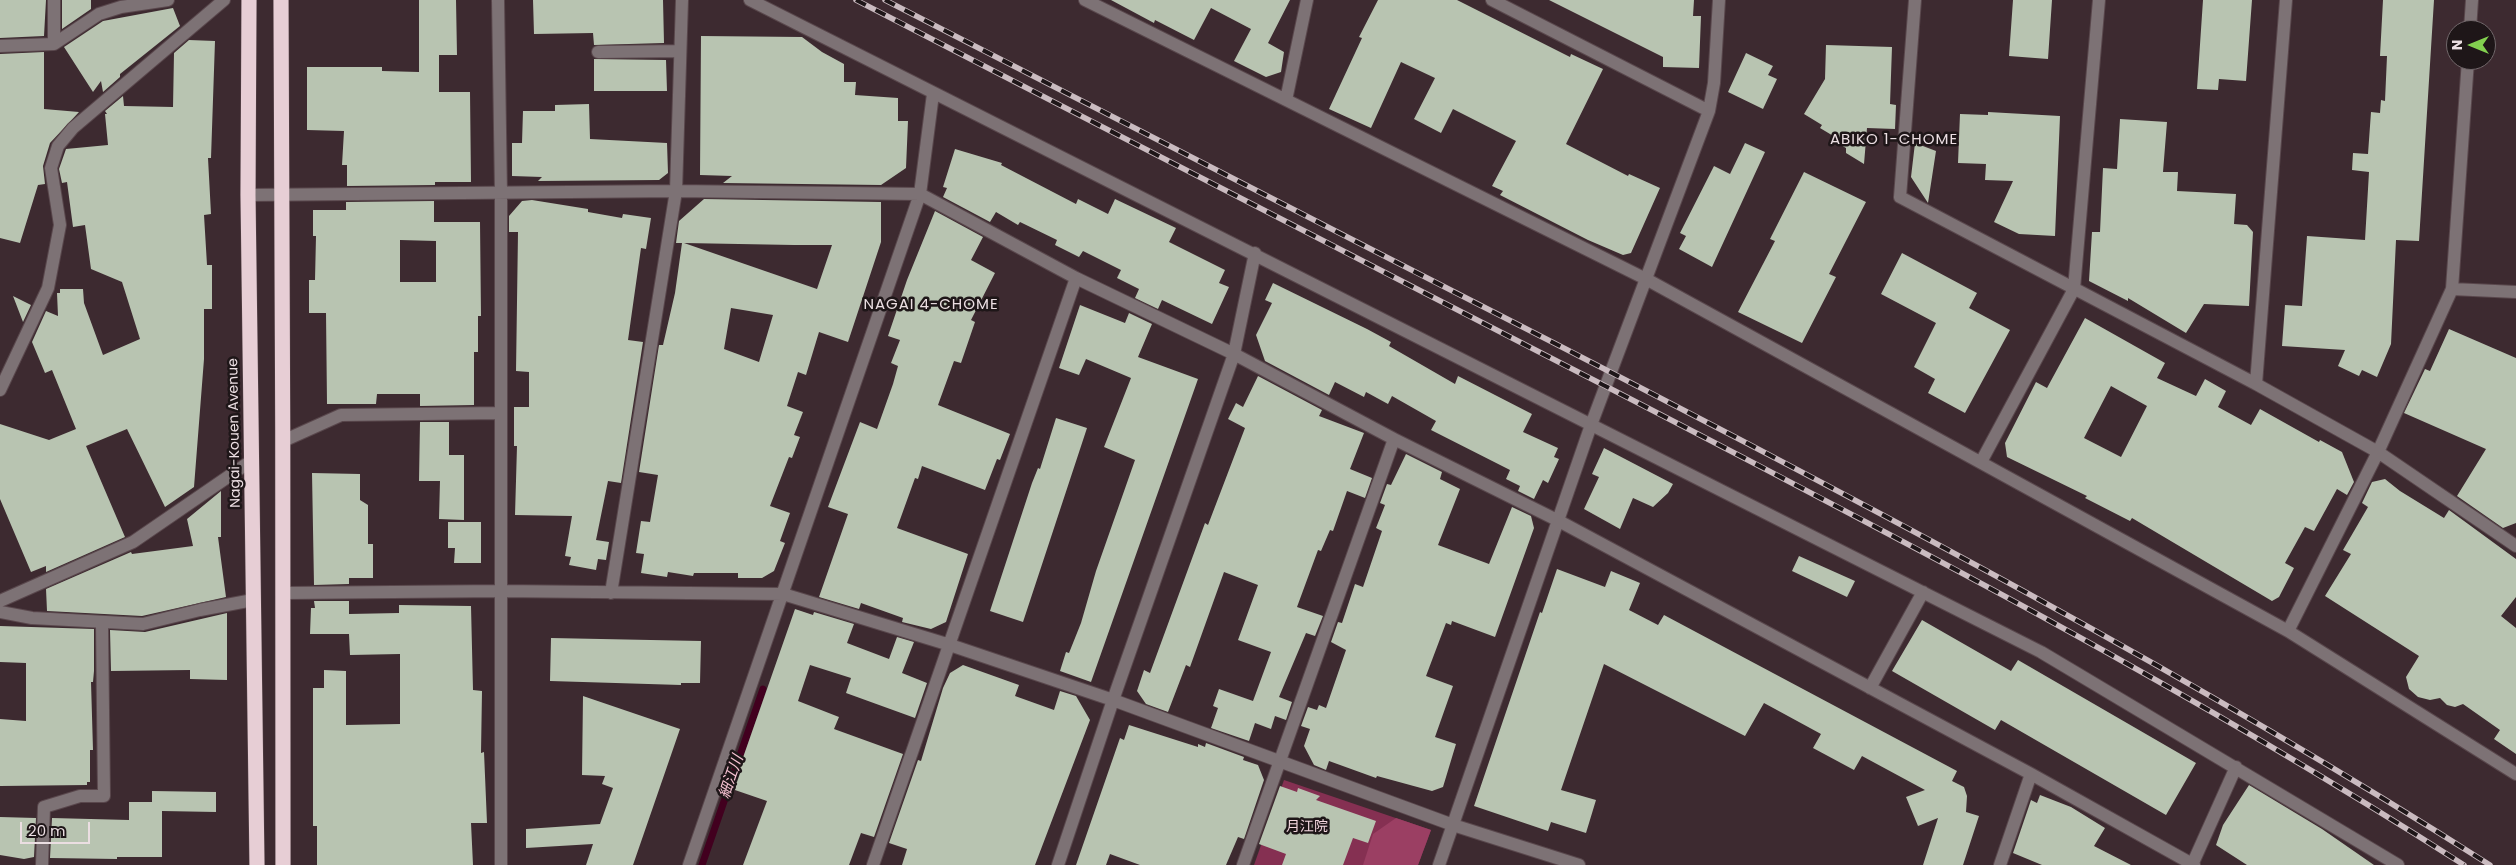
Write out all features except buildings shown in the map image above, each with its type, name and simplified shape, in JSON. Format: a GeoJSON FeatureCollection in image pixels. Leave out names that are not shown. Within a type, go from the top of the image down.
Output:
{"type":"FeatureCollection","features":[{"type":"Feature","properties":{"kind":"highway","name":"Nagai-Kouen Avenue"},"geometry":{"type":"LineString","coordinates":[[249,0],[248,196],[257,865]]}},
{"type":"Feature","properties":{"kind":"highway"},"geometry":{"type":"LineString","coordinates":[[281,0],[285,593],[283,865]]}},
{"type":"Feature","properties":{"kind":"street"},"geometry":{"type":"LineString","coordinates":[[54,0],[54,44]]}},
{"type":"Feature","properties":{"kind":"street"},"geometry":{"type":"LineString","coordinates":[[0,46],[54,44],[98,14],[120,7],[168,0]]}},
{"type":"Feature","properties":{"kind":"street"},"geometry":{"type":"LineString","coordinates":[[0,390],[48,288],[60,225],[51,168],[58,146],[73,128],[224,0]]}},
{"type":"Feature","properties":{"kind":"street"},"geometry":{"type":"LineString","coordinates":[[498,0],[501,194],[501,865]]}},
{"type":"Feature","properties":{"kind":"street"},"geometry":{"type":"LineString","coordinates":[[611,592],[676,191],[682,0]]}},
{"type":"Feature","properties":{"kind":"street"},"geometry":{"type":"LineString","coordinates":[[750,0],[933,94],[1255,253],[2041,652],[2236,766],[2398,865]]}},
{"type":"Feature","properties":{"kind":"street"},"geometry":{"type":"LineString","coordinates":[[1085,0],[1646,279],[2288,632],[2516,774]]}},
{"type":"Feature","properties":{"kind":"street"},"geometry":{"type":"LineString","coordinates":[[1286,100],[1308,0]]}},
{"type":"Feature","properties":{"kind":"street"},"geometry":{"type":"LineString","coordinates":[[1492,0],[1709,111]]}},
{"type":"Feature","properties":{"kind":"street"},"geometry":{"type":"LineString","coordinates":[[1439,865],[1591,425],[1709,111],[1714,83],[1719,0]]}},
{"type":"Feature","properties":{"kind":"street"},"geometry":{"type":"LineString","coordinates":[[1915,0],[1900,197],[2256,384],[2378,452],[2516,546]]}},
{"type":"Feature","properties":{"kind":"street"},"geometry":{"type":"LineString","coordinates":[[1981,462],[2074,289],[2099,0]]}},
{"type":"Feature","properties":{"kind":"street"},"geometry":{"type":"LineString","coordinates":[[2256,384],[2286,0]]}},
{"type":"Feature","properties":{"kind":"street"},"geometry":{"type":"LineString","coordinates":[[2471,20],[2472,0]]}},
{"type":"Feature","properties":{"kind":"street"},"geometry":{"type":"LineString","coordinates":[[598,52],[680,51]]}},
{"type":"Feature","properties":{"kind":"street"},"geometry":{"type":"LineString","coordinates":[[2288,632],[2378,452],[2452,289],[2467,70]]}},
{"type":"Feature","properties":{"kind":"street"},"geometry":{"type":"LineString","coordinates":[[689,865],[920,194],[933,94]]}},
{"type":"Feature","properties":{"kind":"street"},"geometry":{"type":"LineString","coordinates":[[248,196],[676,191],[920,194],[1076,278],[1234,354],[1394,439],[1557,520],[2031,774],[2192,865],[2236,766]]}},
{"type":"Feature","properties":{"kind":"street"},"geometry":{"type":"LineString","coordinates":[[1058,865],[1113,700],[1234,354],[1255,253]]}},
{"type":"Feature","properties":{"kind":"street"},"geometry":{"type":"LineString","coordinates":[[873,865],[1076,278]]}},
{"type":"Feature","properties":{"kind":"street"},"geometry":{"type":"LineString","coordinates":[[2452,289],[2516,292]]}},
{"type":"Feature","properties":{"kind":"street"},"geometry":{"type":"LineString","coordinates":[[283,441],[340,415],[500,413]]}},
{"type":"Feature","properties":{"kind":"street"},"geometry":{"type":"LineString","coordinates":[[1243,865],[1394,439]]}},
{"type":"Feature","properties":{"kind":"street"},"geometry":{"type":"LineString","coordinates":[[0,601],[133,542],[251,461]]}},
{"type":"Feature","properties":{"kind":"street"},"geometry":{"type":"LineString","coordinates":[[285,593],[500,591],[783,594],[950,645],[1113,700],[1557,862],[1579,865]]}},
{"type":"Feature","properties":{"kind":"street"},"geometry":{"type":"LineString","coordinates":[[1870,688],[1922,592]]}},
{"type":"Feature","properties":{"kind":"street"},"geometry":{"type":"LineString","coordinates":[[0,612],[32,618],[102,624],[142,624],[253,600]]}},
{"type":"Feature","properties":{"kind":"street"},"geometry":{"type":"LineString","coordinates":[[42,865],[44,807],[80,796],[104,796],[102,624]]}},
{"type":"Feature","properties":{"kind":"street"},"geometry":{"type":"LineString","coordinates":[[2000,865],[2031,774]]}},
{"type":"Feature","properties":{"kind":"green space","name":"月江院"},"geometry":{"type":"Polygon","coordinates":[[[1284,780],[1431,830],[1418,865],[1254,865],[1284,780]]]}},
{"type":"Feature","properties":{"kind":"shaded area"},"geometry":{"type":"Polygon","coordinates":[[[1396,818],[1431,830],[1418,865],[1363,865],[1373,834],[1396,818]]]}},
{"type":"Feature","properties":{"kind":"waterway","name":"細江川"},"geometry":{"type":"LineString","coordinates":[[702,865],[763,689]]}},
{"type":"Feature","properties":{"kind":"railway"},"geometry":{"type":"LineString","coordinates":[[856,0],[1615,391],[1938,560],[2151,677],[2257,738],[2361,800],[2464,865]]}},
{"type":"Feature","properties":{"kind":"railway"},"geometry":{"type":"LineString","coordinates":[[885,0],[1554,343],[1910,530],[2145,659],[2376,794],[2490,865]]}},
{"type":"Feature","properties":{"kind":"district","name":"ABIKO 1-CHOME"},"geometry":{"type":"Point","coordinates":[1894,140]}},
{"type":"Feature","properties":{"kind":"district","name":"NAGAI 4-CHOME"},"geometry":{"type":"Point","coordinates":[931,305]}}]}
